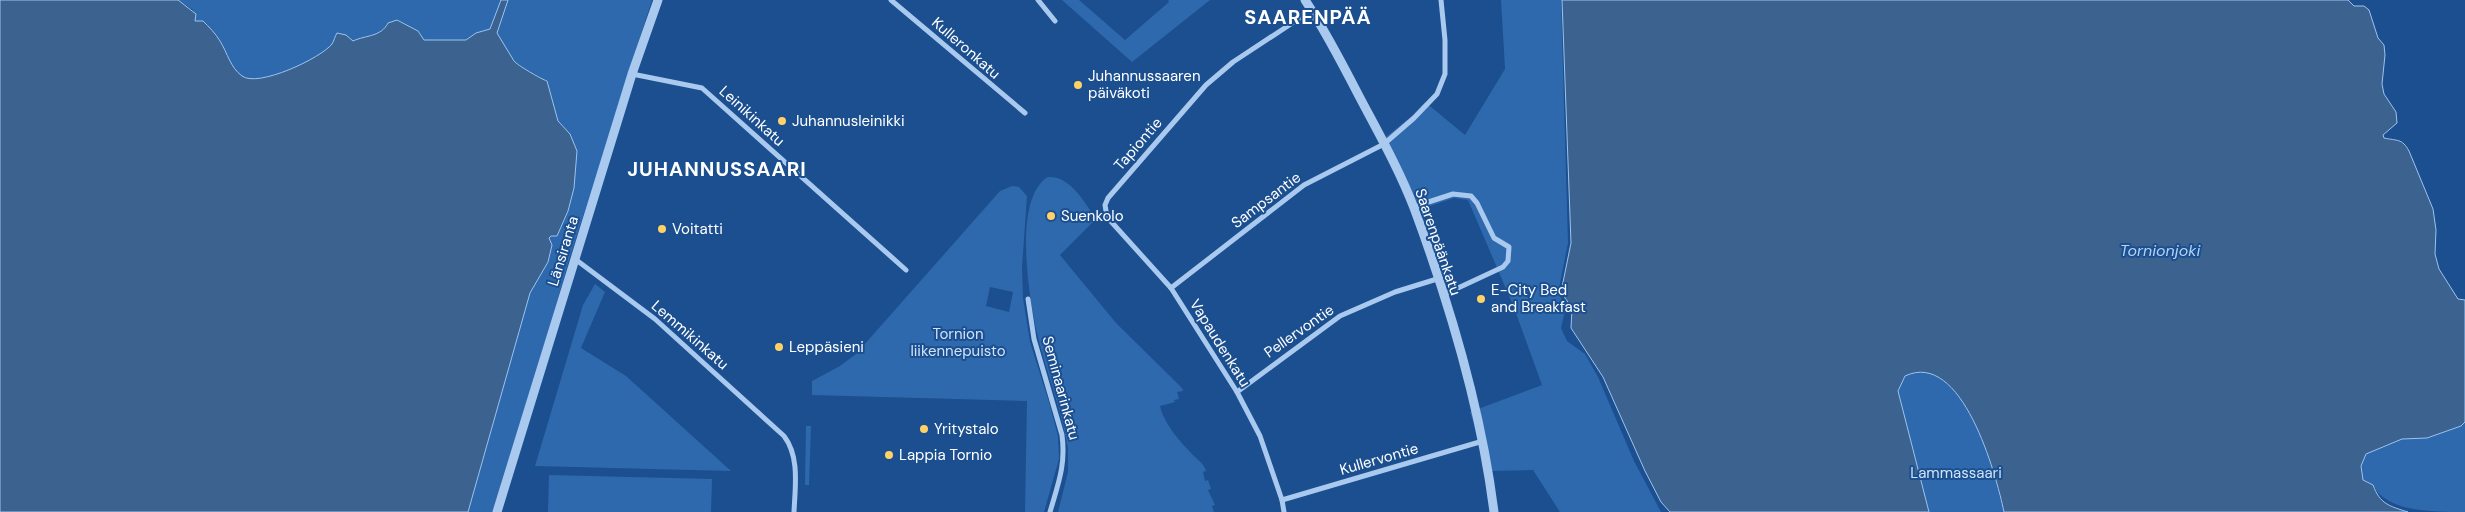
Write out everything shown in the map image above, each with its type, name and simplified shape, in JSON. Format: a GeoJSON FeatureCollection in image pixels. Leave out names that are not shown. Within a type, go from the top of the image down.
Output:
{"type":"FeatureCollection","features":[{"type":"Feature","properties":{"kind":"street","name":"Länsiranta"},"geometry":{"type":"LineString","coordinates":[[497,512],[632,74],[658,0]]}},
{"type":"Feature","properties":{"kind":"street","name":"Kulleronkatu"},"geometry":{"type":"LineString","coordinates":[[891,0],[1025,113]]}},
{"type":"Feature","properties":{"kind":"street"},"geometry":{"type":"LineString","coordinates":[[1038,0],[1055,21]]}},
{"type":"Feature","properties":{"kind":"street","name":"Saarenpäänkatu"},"geometry":{"type":"LineString","coordinates":[[1305,0],[1384,144],[1413,207],[1443,296],[1483,441],[1494,512]]}},
{"type":"Feature","properties":{"kind":"street","name":"Sampsantie"},"geometry":{"type":"LineString","coordinates":[[1171,288],[1304,185],[1384,144],[1414,118],[1437,94],[1445,74],[1445,40],[1441,0]]}},
{"type":"Feature","properties":{"kind":"street","name":"Tapiontie"},"geometry":{"type":"LineString","coordinates":[[1106,205],[1108,198],[1206,85],[1234,62],[1312,10]]}},
{"type":"Feature","properties":{"kind":"street","name":"Leinikinkatu"},"geometry":{"type":"LineString","coordinates":[[632,74],[702,88],[906,270]]}},
{"type":"Feature","properties":{"kind":"street"},"geometry":{"type":"LineString","coordinates":[[1413,207],[1453,194],[1471,196],[1477,203],[1494,238],[1509,247],[1508,261],[1503,267],[1443,296]]}},
{"type":"Feature","properties":{"kind":"street","name":"Vapaudenkatu"},"geometry":{"type":"LineString","coordinates":[[1106,205],[1107,217],[1171,288],[1237,392],[1260,436],[1282,500],[1284,512]]}},
{"type":"Feature","properties":{"kind":"street","name":"Lemmikinkatu"},"geometry":{"type":"LineString","coordinates":[[575,259],[655,319],[784,436],[791,445],[794,456],[794,512]]}},
{"type":"Feature","properties":{"kind":"street","name":"Pellervontie"},"geometry":{"type":"LineString","coordinates":[[1237,392],[1340,316],[1395,292],[1437,279]]}},
{"type":"Feature","properties":{"kind":"street","name":"Seminaarinkatu"},"geometry":{"type":"LineString","coordinates":[[1028,299],[1034,339],[1062,435],[1064,451],[1062,475],[1050,512]]}},
{"type":"Feature","properties":{"kind":"street","name":"Kullervontie"},"geometry":{"type":"LineString","coordinates":[[1282,500],[1483,441]]}},
{"type":"Feature","properties":{"kind":"green space"},"geometry":{"type":"Polygon","coordinates":[[[178,0],[501,0],[490,29],[476,33],[466,40],[424,40],[418,31],[398,20],[388,23],[384,30],[370,37],[298,132],[235,71],[220,40],[203,21],[195,21],[193,10],[178,0]]]}},
{"type":"Feature","properties":{"kind":"green space"},"geometry":{"type":"Polygon","coordinates":[[[508,0],[652,0],[570,257],[495,512],[468,512],[530,293],[548,262],[549,238],[557,236],[568,211],[574,187],[575,170],[570,134],[558,121],[547,82],[514,63],[497,33],[508,0]]]}},
{"type":"Feature","properties":{"kind":"green space"},"geometry":{"type":"Polygon","coordinates":[[[1062,0],[1079,0],[1125,40],[1169,2],[1168,0],[1210,0],[1132,62],[1062,0]]]}},
{"type":"Feature","properties":{"kind":"green space"},"geometry":{"type":"Polygon","coordinates":[[[1501,0],[1561,0],[1568,243],[1558,293],[1566,307],[1561,328],[1567,341],[1585,354],[1598,377],[1634,461],[1661,512],[1560,512],[1533,470],[1488,471],[1470,412],[1542,385],[1513,305],[1468,200],[1454,198],[1412,212],[1382,140],[1412,116],[1425,102],[1465,135],[1505,69],[1501,0]]]}},
{"type":"Feature","properties":{"kind":"green space"},"geometry":{"type":"Polygon","coordinates":[[[1048,177],[1063,180],[1070,185],[1082,198],[1096,219],[1060,255],[1116,323],[1182,388],[1183,391],[1177,392],[1179,399],[1160,406],[1165,420],[1174,433],[1205,469],[1206,471],[1203,472],[1205,481],[1208,480],[1211,489],[1208,490],[1215,505],[1212,506],[1214,512],[1058,512],[1068,472],[1068,448],[1035,326],[1026,257],[1026,238],[1031,201],[1038,187],[1048,177]]]}},
{"type":"Feature","properties":{"kind":"green space","name":"Tornion liikennepuisto"},"geometry":{"type":"Polygon","coordinates":[[[1012,186],[1019,187],[1027,196],[1022,267],[1023,298],[1030,342],[1058,436],[1059,459],[1044,512],[1025,512],[1027,401],[812,395],[812,381],[840,366],[856,354],[1000,191],[1012,186]],[[990,287],[986,306],[1009,312],[1013,292],[990,287]]]}},
{"type":"Feature","properties":{"kind":"green space"},"geometry":{"type":"Polygon","coordinates":[[[595,284],[605,292],[581,348],[626,376],[731,471],[535,466],[583,305],[595,284]]]}},
{"type":"Feature","properties":{"kind":"green space","name":"Lammassaari"},"geometry":{"type":"Polygon","coordinates":[[[1925,370],[1942,380],[1957,394],[1969,411],[1987,452],[2004,512],[1929,512],[1898,391],[1905,376],[1914,371],[1925,370]]]}},
{"type":"Feature","properties":{"kind":"green space"},"geometry":{"type":"Polygon","coordinates":[[[2465,422],[2465,512],[2425,511],[2399,505],[2388,501],[2379,494],[2373,485],[2362,480],[2361,466],[2366,453],[2402,439],[2427,438],[2461,426],[2465,422]]]}},
{"type":"Feature","properties":{"kind":"green space"},"geometry":{"type":"Polygon","coordinates":[[[806,426],[811,426],[809,485],[805,485],[806,426]]]}},
{"type":"Feature","properties":{"kind":"green space"},"geometry":{"type":"Polygon","coordinates":[[[549,475],[712,479],[711,512],[548,512],[549,475]]]}},
{"type":"Feature","properties":{"kind":"water"},"geometry":{"type":"Polygon","coordinates":[[[0,0],[178,0],[196,14],[195,21],[203,21],[214,33],[238,72],[250,79],[275,75],[316,57],[332,44],[337,33],[346,35],[353,41],[377,33],[385,28],[388,23],[397,20],[418,31],[424,40],[466,40],[476,33],[490,29],[501,0],[508,0],[497,33],[514,61],[529,72],[547,81],[558,121],[570,134],[577,151],[574,188],[568,211],[557,236],[549,238],[552,245],[548,262],[530,293],[468,512],[0,512],[0,0]]]}},
{"type":"Feature","properties":{"kind":"water","name":"Tornionjoki"},"geometry":{"type":"Polygon","coordinates":[[[1562,0],[2348,0],[2354,6],[2364,6],[2369,10],[2378,38],[2384,45],[2385,55],[2382,84],[2384,94],[2396,112],[2397,123],[2383,135],[2384,138],[2401,142],[2409,151],[2433,209],[2436,230],[2435,254],[2439,269],[2458,299],[2465,300],[2465,422],[2461,426],[2427,438],[2402,439],[2366,454],[2361,466],[2363,480],[2373,485],[2379,496],[2386,503],[2408,512],[2004,512],[1993,471],[1973,420],[1959,397],[1943,381],[1925,373],[1905,376],[1898,391],[1929,512],[1670,512],[1661,502],[1645,471],[1603,377],[1571,328],[1572,308],[1561,292],[1571,243],[1562,0]]]}},
{"type":"Feature","properties":{"kind":"place","name":"Juhannussaaren päiväkoti"},"geometry":{"type":"Point","coordinates":[1078,85]}},
{"type":"Feature","properties":{"kind":"place","name":"Juhannusleinikki"},"geometry":{"type":"Point","coordinates":[782,121]}},
{"type":"Feature","properties":{"kind":"place","name":"Suenkolo"},"geometry":{"type":"Point","coordinates":[1051,216]}},
{"type":"Feature","properties":{"kind":"place","name":"Voitatti"},"geometry":{"type":"Point","coordinates":[662,229]}},
{"type":"Feature","properties":{"kind":"place","name":"E-City Bed and Breakfast"},"geometry":{"type":"Point","coordinates":[1481,299]}},
{"type":"Feature","properties":{"kind":"place","name":"Leppäsieni"},"geometry":{"type":"Point","coordinates":[779,347]}},
{"type":"Feature","properties":{"kind":"place","name":"Yritystalo"},"geometry":{"type":"Point","coordinates":[924,429]}},
{"type":"Feature","properties":{"kind":"place","name":"Lappia Tornio"},"geometry":{"type":"Point","coordinates":[889,455]}},
{"type":"Feature","properties":{"kind":"district","name":"SAARENPÄÄ"},"geometry":{"type":"Point","coordinates":[1308,17]}},
{"type":"Feature","properties":{"kind":"district","name":"JUHANNUSSAARI"},"geometry":{"type":"Point","coordinates":[717,169]}}]}
